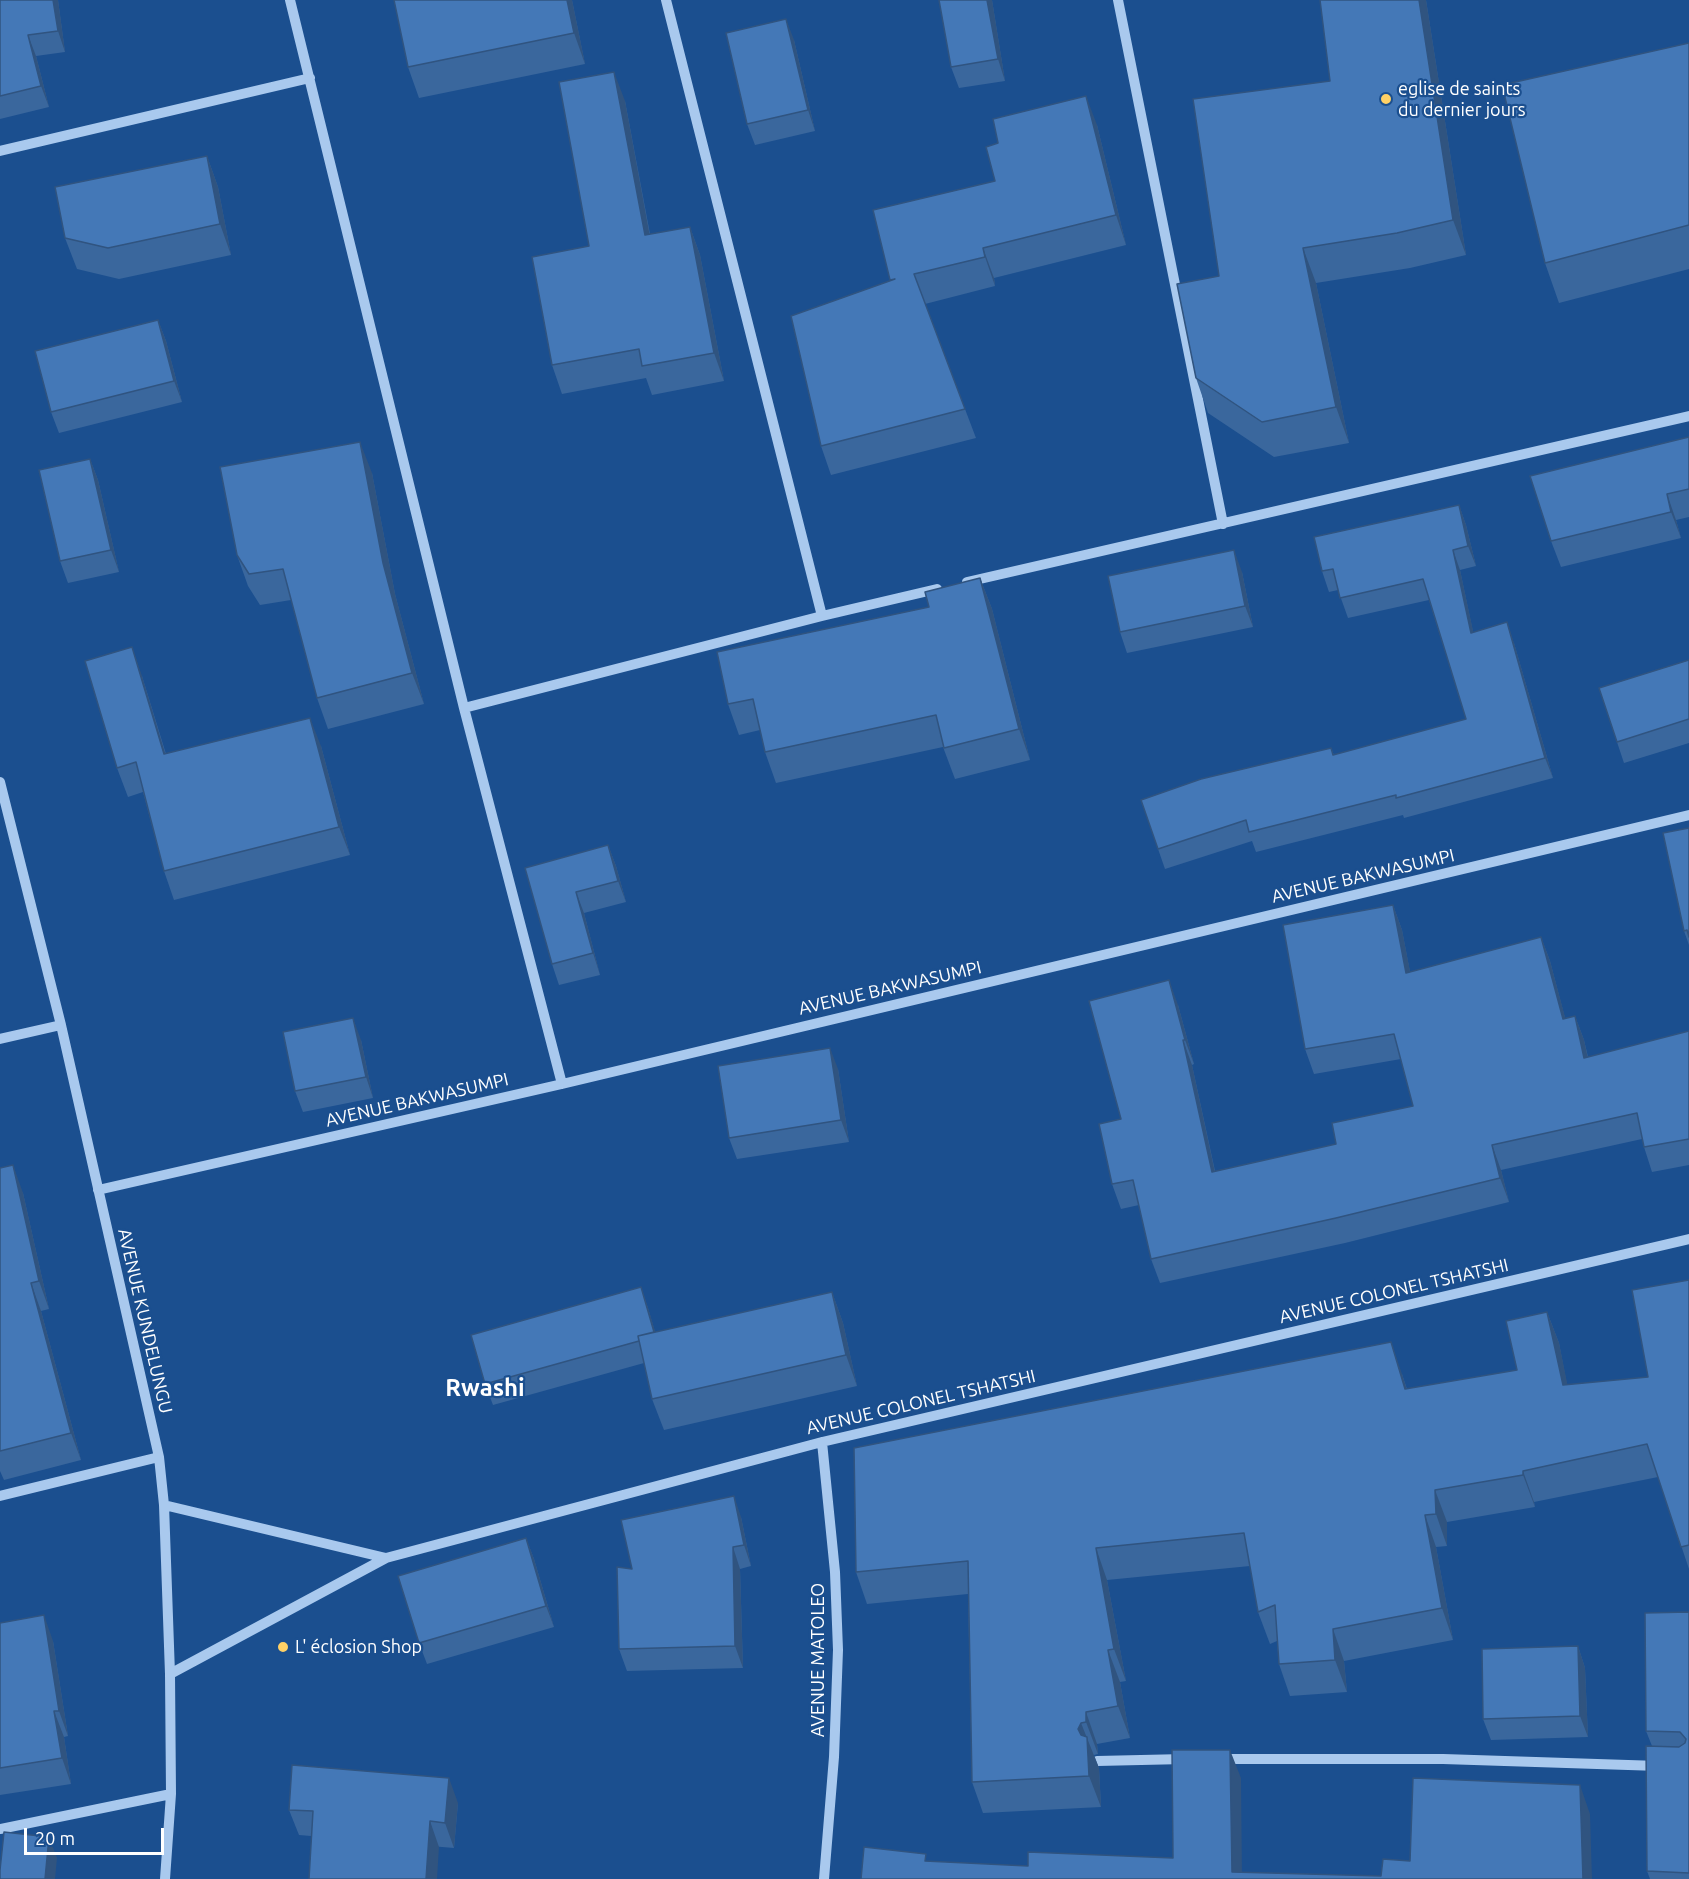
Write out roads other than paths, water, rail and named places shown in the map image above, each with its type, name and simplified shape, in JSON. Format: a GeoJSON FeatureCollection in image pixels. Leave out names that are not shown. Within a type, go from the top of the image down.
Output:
{"type":"FeatureCollection","features":[{"type":"Feature","properties":{"kind":"street"},"geometry":{"type":"LineString","coordinates":[[290,0],[464,708],[562,1084]]}},
{"type":"Feature","properties":{"kind":"street"},"geometry":{"type":"LineString","coordinates":[[666,0],[822,616]]}},
{"type":"Feature","properties":{"kind":"street"},"geometry":{"type":"LineString","coordinates":[[1118,0],[1162,211],[1222,524]]}},
{"type":"Feature","properties":{"kind":"street"},"geometry":{"type":"LineString","coordinates":[[0,151],[310,78]]}},
{"type":"Feature","properties":{"kind":"street"},"geometry":{"type":"LineString","coordinates":[[960,584],[1689,416]]}},
{"type":"Feature","properties":{"kind":"street"},"geometry":{"type":"LineString","coordinates":[[464,708],[822,616],[948,587]]}},
{"type":"Feature","properties":{"kind":"street","name":"AVENUE KUNDELUNGU"},"geometry":{"type":"LineString","coordinates":[[0,782],[61,1025],[159,1457],[164,1505],[170,1674],[171,1794],[165,1879]]}},
{"type":"Feature","properties":{"kind":"street","name":"AVENUE BAKWASUMPI"},"geometry":{"type":"LineString","coordinates":[[98,1190],[562,1084],[1689,815]]}},
{"type":"Feature","properties":{"kind":"street"},"geometry":{"type":"LineString","coordinates":[[0,1039],[61,1025]]}},
{"type":"Feature","properties":{"kind":"street","name":"AVENUE COLONEL TSHATSHI"},"geometry":{"type":"LineString","coordinates":[[164,1505],[386,1558],[822,1442],[1689,1239]]}},
{"type":"Feature","properties":{"kind":"street","name":"AVENUE MATOLEO"},"geometry":{"type":"LineString","coordinates":[[822,1442],[835,1572],[838,1650],[834,1757],[824,1879]]}},
{"type":"Feature","properties":{"kind":"street"},"geometry":{"type":"LineString","coordinates":[[0,1496],[159,1457]]}},
{"type":"Feature","properties":{"kind":"street"},"geometry":{"type":"LineString","coordinates":[[170,1674],[386,1558]]}},
{"type":"Feature","properties":{"kind":"street"},"geometry":{"type":"LineString","coordinates":[[1097,1761],[1443,1759],[1671,1766]]}},
{"type":"Feature","properties":{"kind":"street"},"geometry":{"type":"LineString","coordinates":[[0,1829],[171,1794]]}},
{"type":"Feature","properties":{"kind":"place","name":"eglise de saints du dernier jours"},"geometry":{"type":"Point","coordinates":[1386,99]}},
{"type":"Feature","properties":{"kind":"place","name":"L' éclosion Shop"},"geometry":{"type":"Point","coordinates":[283,1647]}},
{"type":"Feature","properties":{"kind":"district","name":"Rwashi"},"geometry":{"type":"Point","coordinates":[485,1388]}}]}
